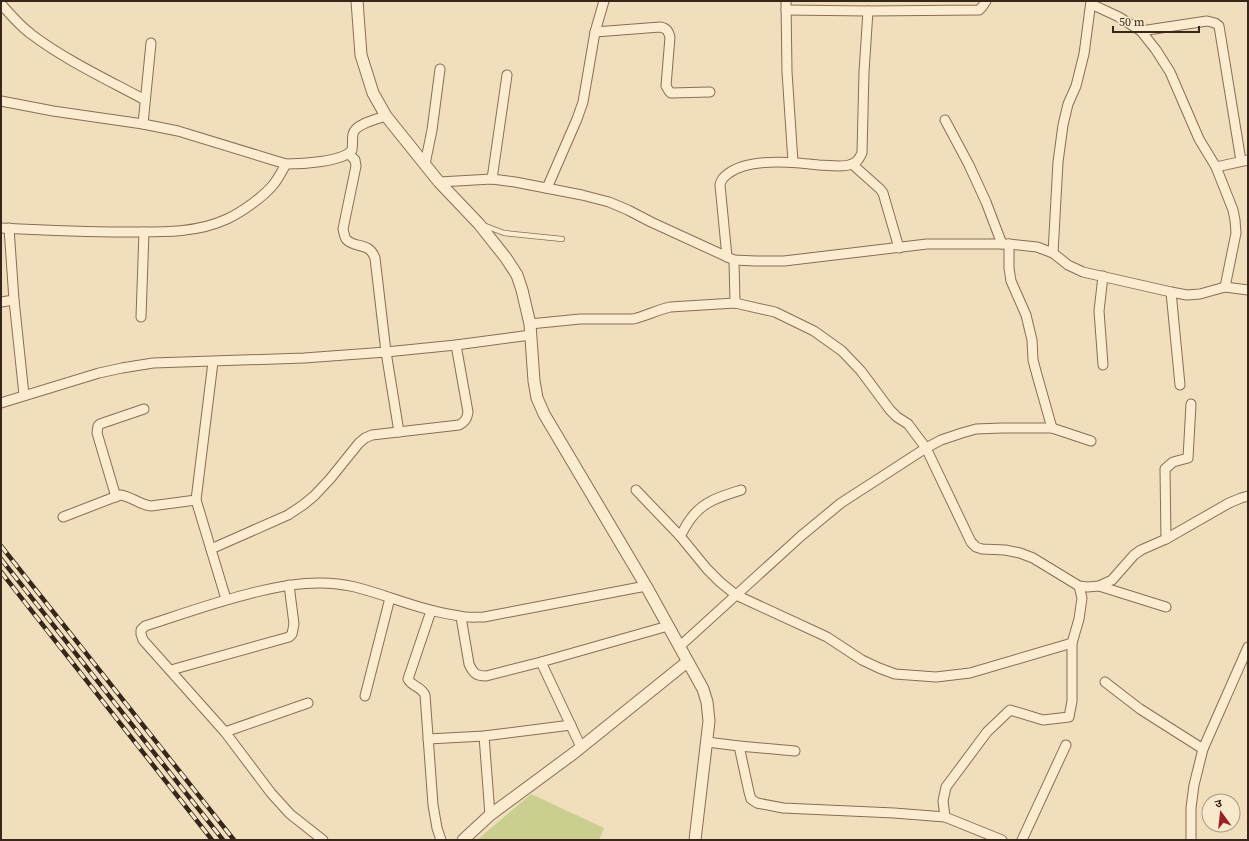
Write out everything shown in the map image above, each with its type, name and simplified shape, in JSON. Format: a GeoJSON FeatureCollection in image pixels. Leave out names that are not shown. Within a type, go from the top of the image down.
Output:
{"type":"FeatureCollection","features":[{"type":"Feature","properties":{"kind":"street"},"geometry":{"type":"LineString","coordinates":[[357,1],[361,55],[373,93],[386,116],[439,182],[479,224],[506,258],[517,275],[522,290],[530,329],[534,381],[537,398],[544,414],[646,586],[703,689],[707,702],[709,720],[696,840]]}},
{"type":"Feature","properties":{"kind":"street"},"geometry":{"type":"LineString","coordinates":[[548,188],[577,119],[582,102],[595,32],[604,1]]}},
{"type":"Feature","properties":{"kind":"street"},"geometry":{"type":"LineString","coordinates":[[793,162],[787,72],[786,5],[868,11],[979,10],[986,1]]}},
{"type":"Feature","properties":{"kind":"street"},"geometry":{"type":"LineString","coordinates":[[1053,253],[1058,162],[1062,125],[1068,104],[1076,86],[1084,54],[1091,2],[1141,31],[1156,50],[1170,72],[1199,139],[1216,167],[1233,210],[1236,233],[1225,287]]}},
{"type":"Feature","properties":{"kind":"street"},"geometry":{"type":"LineString","coordinates":[[1,4],[30,34],[56,51],[145,100]]}},
{"type":"Feature","properties":{"kind":"street"},"geometry":{"type":"LineString","coordinates":[[735,303],[731,258],[720,185],[723,178],[735,169],[749,165],[793,162],[840,166],[852,164],[858,161],[862,153],[864,72],[868,11]]}},
{"type":"Feature","properties":{"kind":"street"},"geometry":{"type":"LineString","coordinates":[[1141,31],[1207,21],[1215,23],[1218,26],[1244,161],[1216,167]]}},
{"type":"Feature","properties":{"kind":"street"},"geometry":{"type":"LineString","coordinates":[[595,32],[660,27],[665,28],[669,32],[670,37],[666,86],[668,91],[672,93],[710,92]]}},
{"type":"Feature","properties":{"kind":"street"},"geometry":{"type":"LineString","coordinates":[[144,124],[151,42]]}},
{"type":"Feature","properties":{"kind":"street"},"geometry":{"type":"LineString","coordinates":[[424,164],[432,130],[440,69]]}},
{"type":"Feature","properties":{"kind":"street"},"geometry":{"type":"LineString","coordinates":[[492,179],[507,75]]}},
{"type":"Feature","properties":{"kind":"street"},"geometry":{"type":"LineString","coordinates":[[1,101],[53,111],[144,124],[178,132],[286,164],[315,162],[349,154],[352,150],[352,134],[354,130],[358,126],[386,116]]}},
{"type":"Feature","properties":{"kind":"street"},"geometry":{"type":"LineString","coordinates":[[945,120],[969,165],[1006,244],[1011,281],[1026,316],[1032,340],[1033,360],[1036,375],[1052,428]]}},
{"type":"Feature","properties":{"kind":"street"},"geometry":{"type":"LineString","coordinates":[[349,154],[355,160],[356,166],[343,229],[346,239],[369,249],[373,252],[375,258],[386,352],[399,432]]}},
{"type":"Feature","properties":{"kind":"street"},"geometry":{"type":"LineString","coordinates":[[24,395],[5,228],[95,232],[144,232],[183,230],[204,227],[227,219],[256,201],[274,184],[286,164]]}},
{"type":"Feature","properties":{"kind":"street"},"geometry":{"type":"LineString","coordinates":[[852,164],[883,193],[899,248]]}},
{"type":"Feature","properties":{"kind":"street"},"geometry":{"type":"LineString","coordinates":[[439,182],[492,179],[548,188],[609,202],[731,258],[756,261],[784,261],[927,244],[1006,244],[1037,247],[1053,253],[1068,265],[1083,272],[1171,292],[1187,295],[1200,294],[1225,287],[1248,290]]}},
{"type":"Feature","properties":{"kind":"street"},"geometry":{"type":"LineString","coordinates":[[141,317],[144,232]]}},
{"type":"Feature","properties":{"kind":"street"},"geometry":{"type":"LineString","coordinates":[[1103,276],[1099,311],[1104,365]]}},
{"type":"Feature","properties":{"kind":"street"},"geometry":{"type":"LineString","coordinates":[[1171,292],[1180,385]]}},
{"type":"Feature","properties":{"kind":"street"},"geometry":{"type":"LineString","coordinates":[[1,302],[14,300]]}},
{"type":"Feature","properties":{"kind":"street"},"geometry":{"type":"LineString","coordinates":[[1,403],[24,395],[122,368],[153,364],[304,358],[456,345],[580,319],[634,319],[640,318],[660,309],[670,307],[735,303],[775,312],[814,331],[842,351],[861,370],[890,410],[897,417],[908,424],[926,448],[971,542],[976,547],[982,549],[1005,550],[1034,558],[1079,586],[1099,586],[1112,580],[1138,552],[1150,545],[1166,539],[1229,503],[1248,496]]}},
{"type":"Feature","properties":{"kind":"street"},"geometry":{"type":"LineString","coordinates":[[211,549],[288,515],[303,505],[324,485],[359,443],[365,438],[372,435],[459,425],[464,422],[467,419],[468,412],[456,345]]}},
{"type":"Feature","properties":{"kind":"street"},"geometry":{"type":"LineString","coordinates":[[214,362],[196,500],[226,599]]}},
{"type":"Feature","properties":{"kind":"street"},"geometry":{"type":"LineString","coordinates":[[1166,539],[1165,470],[1173,462],[1188,458],[1191,404]]}},
{"type":"Feature","properties":{"kind":"street"},"geometry":{"type":"LineString","coordinates":[[116,497],[97,433],[98,426],[144,409]]}},
{"type":"Feature","properties":{"kind":"street"},"geometry":{"type":"LineString","coordinates":[[680,647],[801,536],[841,503],[926,448],[949,437],[976,429],[1052,428],[1091,441]]}},
{"type":"Feature","properties":{"kind":"street"},"geometry":{"type":"LineString","coordinates":[[636,490],[680,536],[720,582],[736,595],[827,637],[862,660],[895,674],[936,678],[953,676],[970,673],[1072,643]]}},
{"type":"Feature","properties":{"kind":"street"},"geometry":{"type":"LineString","coordinates":[[680,536],[691,518],[705,505],[712,500],[741,490]]}},
{"type":"Feature","properties":{"kind":"street"},"geometry":{"type":"LineString","coordinates":[[63,517],[116,497],[125,496],[146,506],[196,500]]}},
{"type":"Feature","properties":{"kind":"street"},"geometry":{"type":"LineString","coordinates":[[323,840],[290,814],[271,793],[225,732],[143,640],[141,630],[146,626],[226,599],[289,585],[328,583],[354,587],[431,610],[461,617],[484,616],[646,586]]}},
{"type":"Feature","properties":{"kind":"street"},"geometry":{"type":"LineString","coordinates":[[171,670],[289,637],[292,634],[294,624],[289,585]]}},
{"type":"Feature","properties":{"kind":"street"},"geometry":{"type":"LineString","coordinates":[[945,817],[943,801],[946,787],[987,732],[1010,710],[1043,720],[1068,716],[1072,701],[1072,643],[1079,618],[1082,598],[1079,586]]}},
{"type":"Feature","properties":{"kind":"street"},"geometry":{"type":"LineString","coordinates":[[1099,586],[1166,607]]}},
{"type":"Feature","properties":{"kind":"street"},"geometry":{"type":"LineString","coordinates":[[365,696],[390,598]]}},
{"type":"Feature","properties":{"kind":"street"},"geometry":{"type":"LineString","coordinates":[[431,610],[408,679],[410,684],[420,688],[425,696],[433,805],[437,828],[441,840]]}},
{"type":"Feature","properties":{"kind":"street"},"geometry":{"type":"LineString","coordinates":[[461,617],[469,664],[475,674],[479,676],[486,676],[541,662],[668,626]]}},
{"type":"Feature","properties":{"kind":"street"},"geometry":{"type":"LineString","coordinates":[[1191,840],[1191,808],[1194,785],[1203,749],[1248,646]]}},
{"type":"Feature","properties":{"kind":"street"},"geometry":{"type":"LineString","coordinates":[[541,662],[581,747]]}},
{"type":"Feature","properties":{"kind":"street"},"geometry":{"type":"LineString","coordinates":[[463,840],[490,815],[581,747],[687,662]]}},
{"type":"Feature","properties":{"kind":"street"},"geometry":{"type":"LineString","coordinates":[[1105,682],[1140,709],[1203,749]]}},
{"type":"Feature","properties":{"kind":"street"},"geometry":{"type":"LineString","coordinates":[[225,732],[308,703]]}},
{"type":"Feature","properties":{"kind":"street"},"geometry":{"type":"LineString","coordinates":[[428,739],[484,736],[571,726]]}},
{"type":"Feature","properties":{"kind":"street"},"geometry":{"type":"LineString","coordinates":[[484,736],[490,815]]}},
{"type":"Feature","properties":{"kind":"street"},"geometry":{"type":"LineString","coordinates":[[706,742],[795,751]]}},
{"type":"Feature","properties":{"kind":"street"},"geometry":{"type":"LineString","coordinates":[[1022,840],[1066,745]]}},
{"type":"Feature","properties":{"kind":"street"},"geometry":{"type":"LineString","coordinates":[[739,746],[751,799],[757,803],[783,808],[945,817],[1002,840]]}},
{"type":"Feature","properties":{"kind":"lane"},"geometry":{"type":"LineString","coordinates":[[479,224],[504,233],[562,239]]}},
{"type":"Feature","properties":{"kind":"green space"},"geometry":{"type":"Polygon","coordinates":[[[531,794],[604,828],[599,840],[477,840],[531,794]]]}},
{"type":"Feature","properties":{"kind":"railway"},"geometry":{"type":"LineString","coordinates":[[1,546],[234,840]]}},
{"type":"Feature","properties":{"kind":"railway"},"geometry":{"type":"LineString","coordinates":[[1,559],[223,840]]}},
{"type":"Feature","properties":{"kind":"railway"},"geometry":{"type":"LineString","coordinates":[[1,572],[212,840]]}}]}
